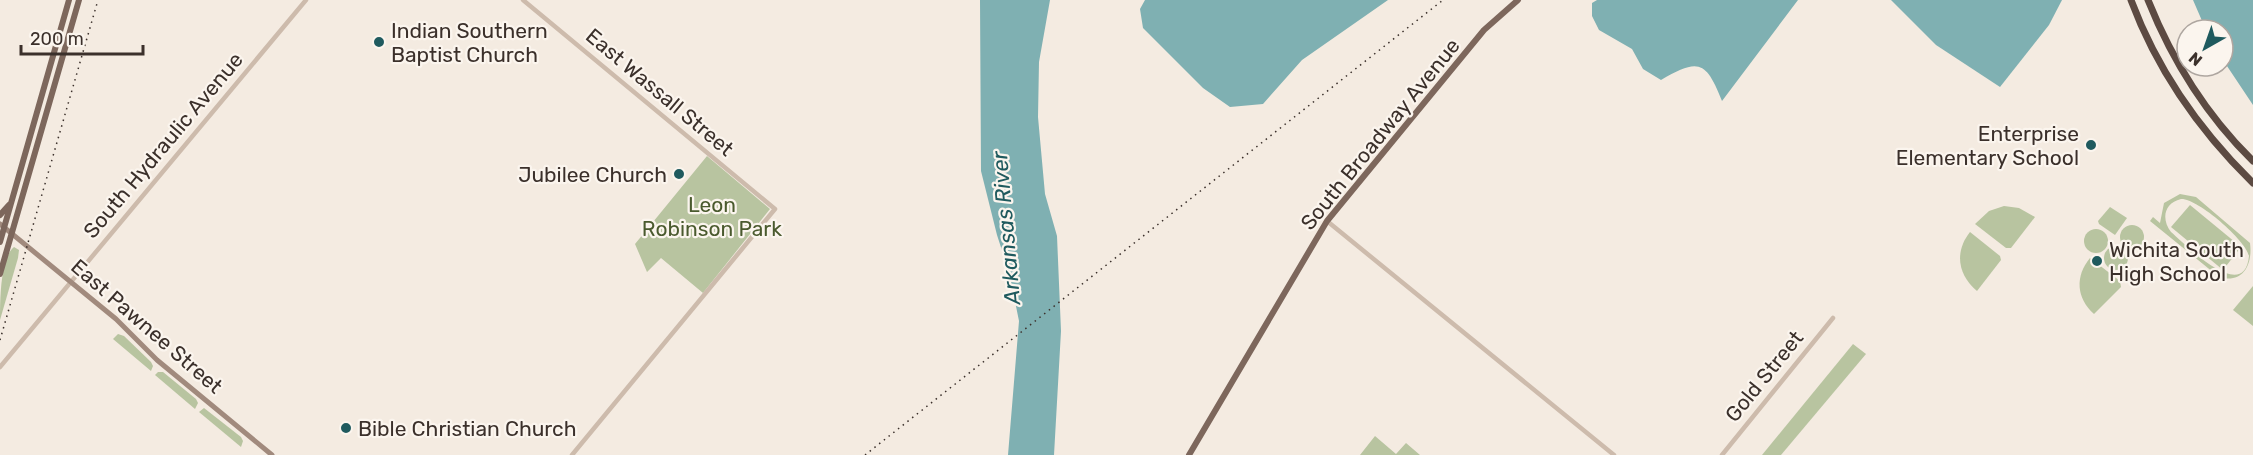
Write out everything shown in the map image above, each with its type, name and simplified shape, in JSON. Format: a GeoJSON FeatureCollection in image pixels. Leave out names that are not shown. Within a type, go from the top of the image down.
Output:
{"type":"FeatureCollection","features":[{"type":"Feature","properties":{"kind":"highway"},"geometry":{"type":"LineString","coordinates":[[2132,0],[2162,68],[2190,111],[2216,145],[2253,183]]}},
{"type":"Feature","properties":{"kind":"highway"},"geometry":{"type":"LineString","coordinates":[[2148,0],[2178,65],[2199,97],[2253,161]]}},
{"type":"Feature","properties":{"kind":"main road"},"geometry":{"type":"LineString","coordinates":[[0,242],[2,226],[12,199],[69,0]]}},
{"type":"Feature","properties":{"kind":"main road"},"geometry":{"type":"LineString","coordinates":[[0,274],[79,0]]}},
{"type":"Feature","properties":{"kind":"main road","name":"South Broadway Avenue"},"geometry":{"type":"LineString","coordinates":[[1189,455],[1327,221],[1484,30],[1518,0]]}},
{"type":"Feature","properties":{"kind":"main road"},"geometry":{"type":"LineString","coordinates":[[0,215],[12,199]]}},
{"type":"Feature","properties":{"kind":"main road","name":"East Pawnee Street"},"geometry":{"type":"LineString","coordinates":[[2,226],[116,319],[158,360],[272,455]]}},
{"type":"Feature","properties":{"kind":"street","name":"South Hydraulic Avenue"},"geometry":{"type":"LineString","coordinates":[[0,367],[306,0]]}},
{"type":"Feature","properties":{"kind":"street","name":"East Wassall Street"},"geometry":{"type":"LineString","coordinates":[[523,0],[776,209],[572,455]]}},
{"type":"Feature","properties":{"kind":"street"},"geometry":{"type":"LineString","coordinates":[[1327,221],[1614,455]]}},
{"type":"Feature","properties":{"kind":"street","name":"Gold Street"},"geometry":{"type":"LineString","coordinates":[[1722,455],[1833,318]]}},
{"type":"Feature","properties":{"kind":"green space","name":"Leon Robinson Park"},"geometry":{"type":"Polygon","coordinates":[[[707,156],[770,209],[703,293],[661,258],[647,272],[635,244],[707,156]]]}},
{"type":"Feature","properties":{"kind":"green space"},"geometry":{"type":"Polygon","coordinates":[[[2180,194],[2196,197],[2250,243],[2250,259],[2248,266],[2245,270],[2249,256],[2239,240],[2220,221],[2198,205],[2181,199],[2171,204],[2165,217],[2171,232],[2213,267],[2237,275],[2245,270],[2240,275],[2234,278],[2219,277],[2150,221],[2153,217],[2160,223],[2164,203],[2180,194]]]}},
{"type":"Feature","properties":{"kind":"green space"},"geometry":{"type":"Polygon","coordinates":[[[2190,205],[2241,247],[2223,270],[2171,227],[2190,205]]]}},
{"type":"Feature","properties":{"kind":"green space"},"geometry":{"type":"Polygon","coordinates":[[[2004,206],[2019,208],[2035,217],[2011,248],[2006,248],[1975,224],[1989,211],[2004,206]]]}},
{"type":"Feature","properties":{"kind":"green space"},"geometry":{"type":"Polygon","coordinates":[[[2110,207],[2127,218],[2115,235],[2098,221],[2110,207]]]}},
{"type":"Feature","properties":{"kind":"green space"},"geometry":{"type":"Polygon","coordinates":[[[2132,225],[2141,228],[2144,237],[2141,246],[2132,249],[2123,246],[2120,237],[2123,228],[2132,225]]]}},
{"type":"Feature","properties":{"kind":"green space"},"geometry":{"type":"Polygon","coordinates":[[[2096,229],[2105,232],[2108,241],[2105,250],[2096,253],[2087,250],[2084,241],[2087,232],[2096,229]]]}},
{"type":"Feature","properties":{"kind":"green space"},"geometry":{"type":"Polygon","coordinates":[[[1970,232],[2000,256],[2001,260],[1977,291],[1966,278],[1960,263],[1962,247],[1970,232]]]}},
{"type":"Feature","properties":{"kind":"green space"},"geometry":{"type":"Polygon","coordinates":[[[2116,246],[2125,249],[2128,258],[2125,267],[2116,270],[2107,267],[2104,258],[2107,249],[2116,246]]]}},
{"type":"Feature","properties":{"kind":"green space"},"geometry":{"type":"Polygon","coordinates":[[[14,247],[19,250],[18,258],[0,320],[3,270],[9,253],[14,247]]]}},
{"type":"Feature","properties":{"kind":"green space"},"geometry":{"type":"Polygon","coordinates":[[[2090,258],[2120,281],[2121,287],[2094,314],[2084,301],[2080,287],[2082,272],[2090,258]]]}},
{"type":"Feature","properties":{"kind":"green space"},"geometry":{"type":"Polygon","coordinates":[[[2253,286],[2253,326],[2233,310],[2253,286]]]}},
{"type":"Feature","properties":{"kind":"green space"},"geometry":{"type":"Polygon","coordinates":[[[118,334],[124,336],[151,362],[153,366],[151,371],[113,339],[118,334]]]}},
{"type":"Feature","properties":{"kind":"green space"},"geometry":{"type":"Polygon","coordinates":[[[1853,344],[1866,354],[1781,455],[1762,455],[1853,344]]]}},
{"type":"Feature","properties":{"kind":"green space"},"geometry":{"type":"Polygon","coordinates":[[[163,372],[196,399],[198,403],[195,409],[155,375],[163,372]]]}},
{"type":"Feature","properties":{"kind":"green space"},"geometry":{"type":"Polygon","coordinates":[[[204,408],[241,437],[243,441],[241,447],[199,412],[204,408]]]}},
{"type":"Feature","properties":{"kind":"green space"},"geometry":{"type":"Polygon","coordinates":[[[1375,436],[1396,454],[1406,443],[1420,455],[1360,455],[1375,436]]]}},
{"type":"Feature","properties":{"kind":"water","name":"Arkansas River"},"geometry":{"type":"Polygon","coordinates":[[[980,0],[1050,0],[1039,62],[1038,117],[1045,194],[1057,236],[1061,331],[1054,455],[1008,455],[1019,321],[1009,272],[981,171],[980,0]]]}},
{"type":"Feature","properties":{"kind":"water"},"geometry":{"type":"Polygon","coordinates":[[[1145,0],[1388,0],[1302,60],[1263,104],[1230,107],[1203,88],[1143,28],[1140,9],[1145,0]]]}},
{"type":"Feature","properties":{"kind":"water"},"geometry":{"type":"Polygon","coordinates":[[[1597,0],[1798,0],[1722,101],[1711,78],[1700,67],[1684,68],[1661,80],[1643,69],[1632,49],[1599,30],[1592,16],[1592,3],[1597,0]]]}},
{"type":"Feature","properties":{"kind":"water"},"geometry":{"type":"Polygon","coordinates":[[[1891,0],[2062,0],[2049,25],[2000,87],[1936,45],[1891,0]]]}},
{"type":"Feature","properties":{"kind":"water"},"geometry":{"type":"Polygon","coordinates":[[[2193,0],[2253,0],[2253,105],[2235,78],[2235,18],[2201,18],[2193,0]]]}},
{"type":"Feature","properties":{"kind":"railway"},"geometry":{"type":"LineString","coordinates":[[0,340],[98,0]]}},
{"type":"Feature","properties":{"kind":"railway"},"geometry":{"type":"LineString","coordinates":[[865,455],[1443,0]]}},
{"type":"Feature","properties":{"kind":"place","name":"Indian Southern Baptist Church"},"geometry":{"type":"Point","coordinates":[379,42]}},
{"type":"Feature","properties":{"kind":"place","name":"Enterprise Elementary School"},"geometry":{"type":"Point","coordinates":[2091,145]}},
{"type":"Feature","properties":{"kind":"place","name":"Jubilee Church"},"geometry":{"type":"Point","coordinates":[679,174]}},
{"type":"Feature","properties":{"kind":"place","name":"Wichita South High School"},"geometry":{"type":"Point","coordinates":[2097,261]}},
{"type":"Feature","properties":{"kind":"place","name":"Bible Christian Church"},"geometry":{"type":"Point","coordinates":[346,428]}}]}
